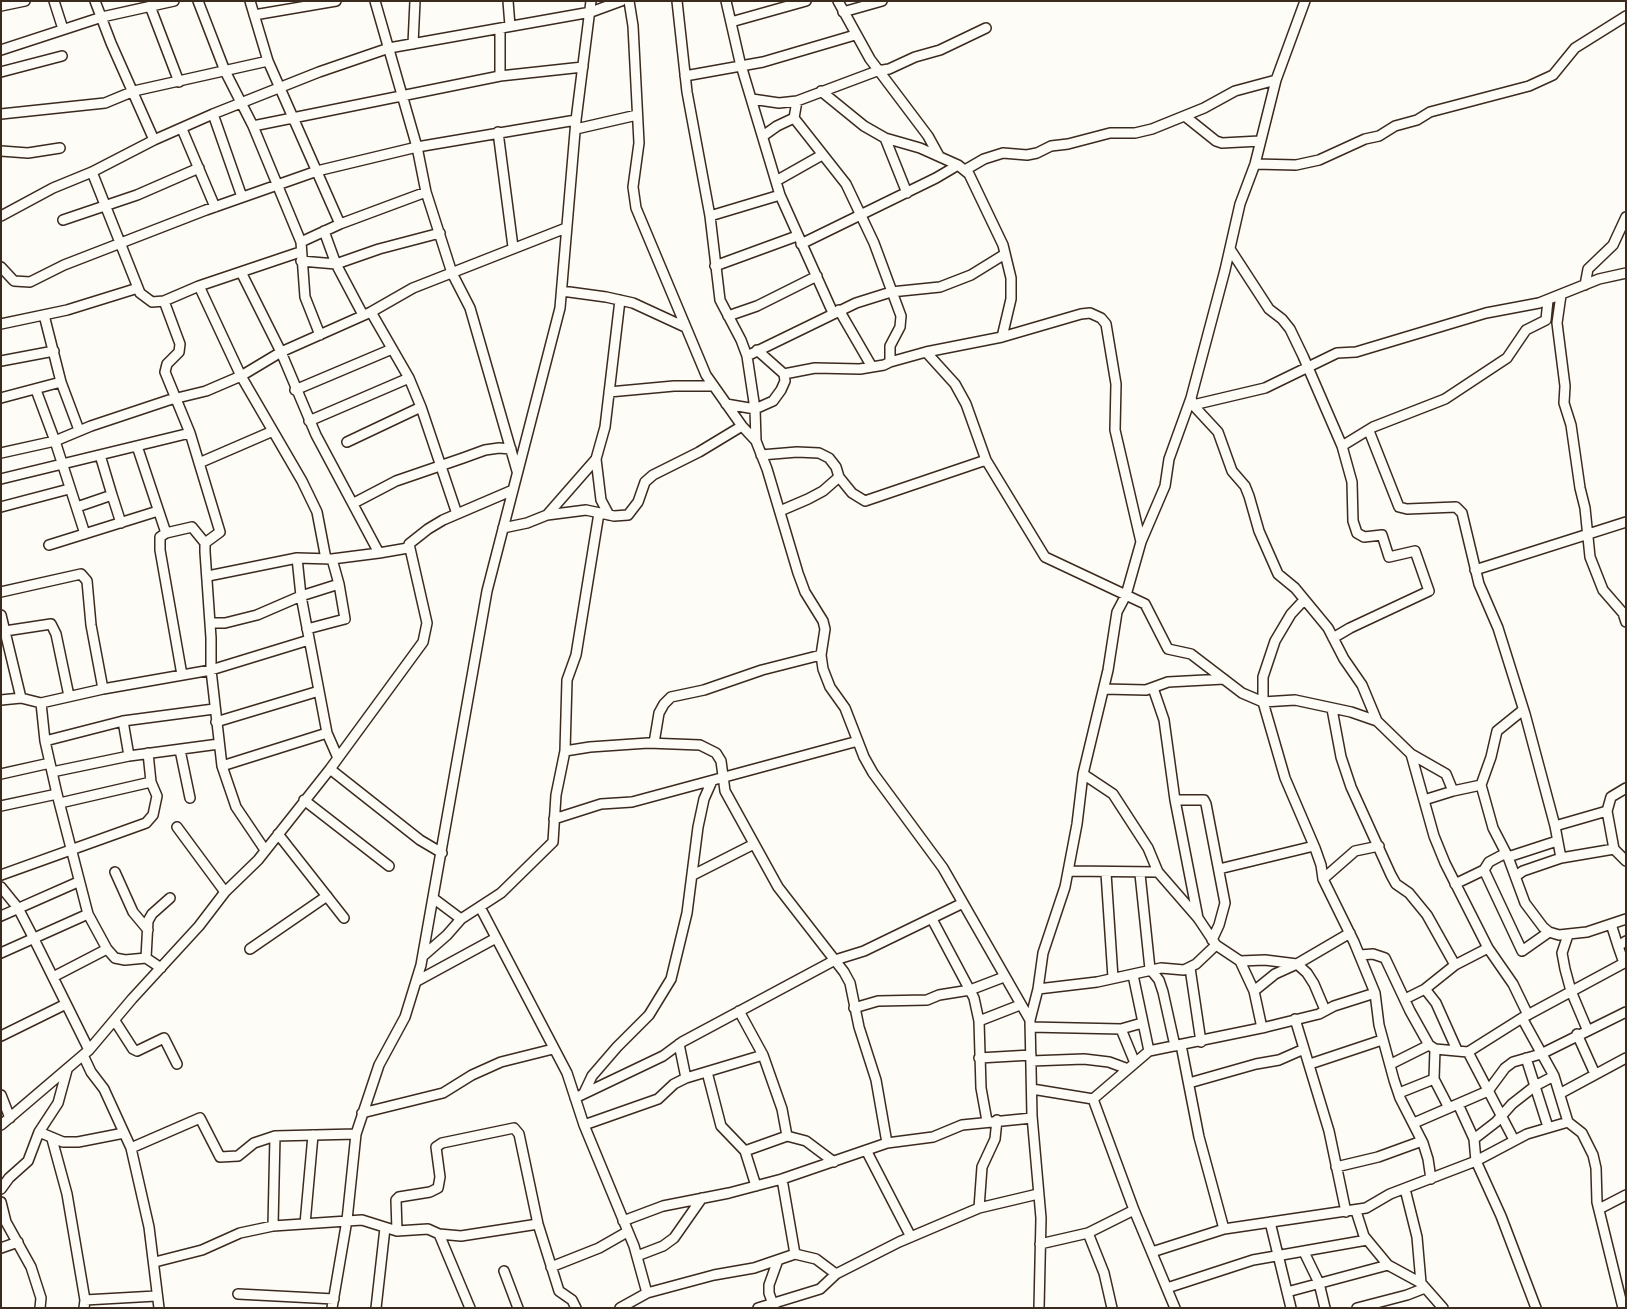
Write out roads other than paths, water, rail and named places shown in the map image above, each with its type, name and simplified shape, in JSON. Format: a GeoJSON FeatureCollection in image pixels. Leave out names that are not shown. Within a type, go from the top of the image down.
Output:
{"type":"FeatureCollection","features":[{"type":"Feature","properties":{"kind":"street"},"geometry":{"type":"LineString","coordinates":[[1,6],[25,1]]}},
{"type":"Feature","properties":{"kind":"street"},"geometry":{"type":"LineString","coordinates":[[54,1],[63,29]]}},
{"type":"Feature","properties":{"kind":"street"},"geometry":{"type":"LineString","coordinates":[[95,1],[111,43],[134,91],[154,140]]}},
{"type":"Feature","properties":{"kind":"street"},"geometry":{"type":"LineString","coordinates":[[1,50],[130,6],[150,6],[174,1]]}},
{"type":"Feature","properties":{"kind":"street"},"geometry":{"type":"LineString","coordinates":[[198,1],[225,71],[253,126],[300,247],[306,297],[320,335]]}},
{"type":"Feature","properties":{"kind":"street"},"geometry":{"type":"LineString","coordinates":[[250,1],[268,61],[340,224]]}},
{"type":"Feature","properties":{"kind":"street"},"geometry":{"type":"LineString","coordinates":[[254,15],[336,1]]}},
{"type":"Feature","properties":{"kind":"street"},"geometry":{"type":"LineString","coordinates":[[374,1],[417,147],[426,192],[452,273],[470,308],[517,473]]}},
{"type":"Feature","properties":{"kind":"street"},"geometry":{"type":"LineString","coordinates":[[413,44],[415,1]]}},
{"type":"Feature","properties":{"kind":"street"},"geometry":{"type":"LineString","coordinates":[[508,1],[510,26]]}},
{"type":"Feature","properties":{"kind":"street"},"geometry":{"type":"LineString","coordinates":[[238,1294],[333,1304],[347,1220],[356,1134],[379,1065],[405,1017],[417,981],[434,898],[487,590],[553,337],[562,292],[576,125],[591,1]]}},
{"type":"Feature","properties":{"kind":"street"},"geometry":{"type":"LineString","coordinates":[[1,216],[53,188],[92,172],[154,140],[182,130],[213,114],[389,48],[591,12],[621,1]]}},
{"type":"Feature","properties":{"kind":"street"},"geometry":{"type":"LineString","coordinates":[[629,1],[633,26],[639,143],[633,188],[636,208],[685,327],[713,386],[742,426],[756,441]]}},
{"type":"Feature","properties":{"kind":"street"},"geometry":{"type":"LineString","coordinates":[[677,1],[685,76],[710,216],[720,300],[747,356],[755,409],[756,441],[805,592],[823,621],[821,655],[826,678],[845,708],[858,742],[873,773],[943,868],[1030,1024]]}},
{"type":"Feature","properties":{"kind":"street"},"geometry":{"type":"LineString","coordinates":[[726,1],[741,67],[780,195],[817,276],[836,311],[872,367]]}},
{"type":"Feature","properties":{"kind":"street"},"geometry":{"type":"LineString","coordinates":[[731,22],[806,1]]}},
{"type":"Feature","properties":{"kind":"street"},"geometry":{"type":"LineString","coordinates":[[838,1],[855,35],[878,71],[928,136],[939,156]]}},
{"type":"Feature","properties":{"kind":"street"},"geometry":{"type":"LineString","coordinates":[[843,12],[882,1]]}},
{"type":"Feature","properties":{"kind":"street"},"geometry":{"type":"LineString","coordinates":[[1039,1308],[1041,1218],[1032,1118],[1030,1024],[1038,989],[1043,953],[1056,917],[1068,871],[1078,824],[1083,774],[1104,689],[1117,612],[1126,595],[1141,542],[1162,495],[1169,459],[1192,402],[1240,204],[1255,164],[1276,80],[1305,1]]}},
{"type":"Feature","properties":{"kind":"street"},"geometry":{"type":"LineString","coordinates":[[150,6],[179,82]]}},
{"type":"Feature","properties":{"kind":"street"},"geometry":{"type":"LineString","coordinates":[[1255,164],[1296,165],[1320,160],[1365,139],[1379,136],[1395,126],[1417,120],[1430,112],[1529,86],[1553,75],[1575,48],[1626,16]]}},
{"type":"Feature","properties":{"kind":"street"},"geometry":{"type":"LineString","coordinates":[[752,99],[778,103],[797,102],[821,91],[940,50],[986,28]]}},
{"type":"Feature","properties":{"kind":"street"},"geometry":{"type":"LineString","coordinates":[[500,29],[500,76]]}},
{"type":"Feature","properties":{"kind":"street"},"geometry":{"type":"LineString","coordinates":[[685,76],[741,67],[855,35]]}},
{"type":"Feature","properties":{"kind":"street"},"geometry":{"type":"LineString","coordinates":[[1,72],[62,56]]}},
{"type":"Feature","properties":{"kind":"street"},"geometry":{"type":"LineString","coordinates":[[1,114],[105,103],[134,91],[268,61]]}},
{"type":"Feature","properties":{"kind":"street"},"geometry":{"type":"LineString","coordinates":[[253,126],[500,76],[583,67]]}},
{"type":"Feature","properties":{"kind":"street"},"geometry":{"type":"LineString","coordinates":[[715,266],[799,240],[984,159],[1003,153],[1027,156],[1051,146],[1068,144],[1110,133],[1152,129],[1186,117],[1235,91],[1276,80]]}},
{"type":"Feature","properties":{"kind":"street"},"geometry":{"type":"LineString","coordinates":[[821,91],[864,126],[885,138],[920,148],[939,156],[969,174],[983,200],[1005,254],[1011,278],[1011,299],[1002,337]]}},
{"type":"Feature","properties":{"kind":"street"},"geometry":{"type":"LineString","coordinates":[[797,102],[794,118],[846,184],[861,213],[891,292],[898,303],[901,316],[900,327],[890,346],[890,362]]}},
{"type":"Feature","properties":{"kind":"street"},"geometry":{"type":"LineString","coordinates":[[213,114],[242,197]]}},
{"type":"Feature","properties":{"kind":"street"},"geometry":{"type":"LineString","coordinates":[[1,267],[14,281],[30,282],[64,265],[276,184],[317,171],[417,147],[498,132],[576,125],[637,115]]}},
{"type":"Feature","properties":{"kind":"street"},"geometry":{"type":"LineString","coordinates":[[1186,117],[1222,143],[1260,141]]}},
{"type":"Feature","properties":{"kind":"street"},"geometry":{"type":"LineString","coordinates":[[763,136],[777,126],[794,118]]}},
{"type":"Feature","properties":{"kind":"street"},"geometry":{"type":"LineString","coordinates":[[182,130],[215,207]]}},
{"type":"Feature","properties":{"kind":"street"},"geometry":{"type":"LineString","coordinates":[[498,132],[513,247]]}},
{"type":"Feature","properties":{"kind":"street"},"geometry":{"type":"LineString","coordinates":[[885,138],[907,193]]}},
{"type":"Feature","properties":{"kind":"street"},"geometry":{"type":"LineString","coordinates":[[1,151],[28,153],[60,148]]}},
{"type":"Feature","properties":{"kind":"street"},"geometry":{"type":"LineString","coordinates":[[776,181],[822,155]]}},
{"type":"Feature","properties":{"kind":"street"},"geometry":{"type":"LineString","coordinates":[[63,220],[151,190],[198,168]]}},
{"type":"Feature","properties":{"kind":"street"},"geometry":{"type":"LineString","coordinates":[[92,172],[138,288],[147,300],[157,302],[241,272],[300,247],[324,231],[340,224],[426,192]]}},
{"type":"Feature","properties":{"kind":"street"},"geometry":{"type":"LineString","coordinates":[[710,216],[780,195]]}},
{"type":"Feature","properties":{"kind":"street"},"geometry":{"type":"LineString","coordinates":[[1585,285],[1588,270],[1613,245],[1626,217]]}},
{"type":"Feature","properties":{"kind":"street"},"geometry":{"type":"LineString","coordinates":[[1,453],[55,441],[79,430],[175,398],[206,391],[242,376],[281,352],[367,313],[413,288],[513,247],[566,228]]}},
{"type":"Feature","properties":{"kind":"street"},"geometry":{"type":"LineString","coordinates":[[324,231],[336,264],[409,378],[442,465],[457,514]]}},
{"type":"Feature","properties":{"kind":"street"},"geometry":{"type":"LineString","coordinates":[[301,261],[336,264],[379,249],[440,232]]}},
{"type":"Feature","properties":{"kind":"street"},"geometry":{"type":"LineString","coordinates":[[1230,249],[1269,309],[1282,319],[1290,330],[1304,356],[1307,369],[1342,446],[1352,482],[1353,521],[1357,533],[1364,538],[1382,535],[1389,557],[1415,551],[1428,591],[1357,624],[1333,638]]}},
{"type":"Feature","properties":{"kind":"street"},"geometry":{"type":"LineString","coordinates":[[747,356],[836,311],[891,292],[940,287],[971,274],[1005,254]]}},
{"type":"Feature","properties":{"kind":"street"},"geometry":{"type":"LineString","coordinates":[[241,272],[281,352],[309,421],[338,479],[354,503],[379,553]]}},
{"type":"Feature","properties":{"kind":"street"},"geometry":{"type":"LineString","coordinates":[[1192,402],[1265,388],[1337,353],[1356,352],[1387,341],[1435,330],[1486,313],[1512,310],[1548,300],[1585,285],[1626,273]]}},
{"type":"Feature","properties":{"kind":"street"},"geometry":{"type":"LineString","coordinates":[[728,316],[757,306],[817,276]]}},
{"type":"Feature","properties":{"kind":"street"},"geometry":{"type":"LineString","coordinates":[[199,286],[242,376],[317,512],[329,559],[339,584],[345,619],[307,629]]}},
{"type":"Feature","properties":{"kind":"street"},"geometry":{"type":"LineString","coordinates":[[1,324],[44,315],[138,288]]}},
{"type":"Feature","properties":{"kind":"street"},"geometry":{"type":"LineString","coordinates":[[562,292],[620,300],[649,309],[685,327]]}},
{"type":"Feature","properties":{"kind":"street"},"geometry":{"type":"LineString","coordinates":[[1561,295],[1557,323],[1565,386],[1564,403],[1571,425],[1590,557],[1603,590],[1623,613],[1626,622]]}},
{"type":"Feature","properties":{"kind":"street"},"geometry":{"type":"LineString","coordinates":[[609,515],[601,500],[596,459],[610,392],[620,300]]}},
{"type":"Feature","properties":{"kind":"street"},"geometry":{"type":"LineString","coordinates":[[1546,320],[1548,300]]}},
{"type":"Feature","properties":{"kind":"street"},"geometry":{"type":"LineString","coordinates":[[164,301],[180,344],[179,352],[165,367],[175,398],[190,433],[220,532],[205,543]]}},
{"type":"Feature","properties":{"kind":"street"},"geometry":{"type":"LineString","coordinates":[[784,374],[815,368],[840,370],[872,367],[926,352],[1002,337],[1081,314],[1096,315],[1106,324],[1116,384],[1115,430],[1141,542]]}},
{"type":"Feature","properties":{"kind":"street"},"geometry":{"type":"LineString","coordinates":[[44,315],[61,382],[79,430]]}},
{"type":"Feature","properties":{"kind":"street"},"geometry":{"type":"LineString","coordinates":[[1342,446],[1369,431],[1373,426],[1445,399],[1507,358],[1526,330],[1546,320],[1557,323]]}},
{"type":"Feature","properties":{"kind":"street"},"geometry":{"type":"LineString","coordinates":[[295,390],[392,349]]}},
{"type":"Feature","properties":{"kind":"street"},"geometry":{"type":"LineString","coordinates":[[726,404],[755,409],[773,401],[785,381],[784,374],[757,350]]}},
{"type":"Feature","properties":{"kind":"street"},"geometry":{"type":"LineString","coordinates":[[1,361],[54,351]]}},
{"type":"Feature","properties":{"kind":"street"},"geometry":{"type":"LineString","coordinates":[[926,352],[955,384],[966,404],[986,460],[1045,557],[1145,604],[1168,649],[1191,654],[1242,693],[1263,702],[1295,700],[1350,712],[1377,722],[1411,754],[1446,774],[1454,791]]}},
{"type":"Feature","properties":{"kind":"street"},"geometry":{"type":"LineString","coordinates":[[309,421],[409,378]]}},
{"type":"Feature","properties":{"kind":"street"},"geometry":{"type":"LineString","coordinates":[[1,398],[61,382]]}},
{"type":"Feature","properties":{"kind":"street"},"geometry":{"type":"LineString","coordinates":[[610,392],[674,386],[713,386]]}},
{"type":"Feature","properties":{"kind":"street"},"geometry":{"type":"LineString","coordinates":[[36,390],[55,441],[60,464],[85,534]]}},
{"type":"Feature","properties":{"kind":"street"},"geometry":{"type":"LineString","coordinates":[[1192,402],[1218,432],[1232,471],[1245,486],[1259,531],[1278,574],[1295,588],[1319,616],[1362,686],[1377,722]]}},
{"type":"Feature","properties":{"kind":"street"},"geometry":{"type":"LineString","coordinates":[[347,442],[421,407]]}},
{"type":"Feature","properties":{"kind":"street"},"geometry":{"type":"LineString","coordinates":[[503,528],[527,523],[547,515],[586,510],[609,515],[628,515],[638,502],[645,482],[653,475],[699,452],[742,426]]}},
{"type":"Feature","properties":{"kind":"street"},"geometry":{"type":"LineString","coordinates":[[199,463],[274,431]]}},
{"type":"Feature","properties":{"kind":"street"},"geometry":{"type":"LineString","coordinates":[[1369,431],[1399,507],[1403,509],[1456,507],[1460,509],[1475,570],[1498,628],[1523,710],[1555,826],[1560,858]]}},
{"type":"Feature","properties":{"kind":"street"},"geometry":{"type":"LineString","coordinates":[[1,479],[190,433]]}},
{"type":"Feature","properties":{"kind":"street"},"geometry":{"type":"LineString","coordinates":[[137,446],[166,533]]}},
{"type":"Feature","properties":{"kind":"street"},"geometry":{"type":"LineString","coordinates":[[354,503],[396,481],[485,450],[511,449]]}},
{"type":"Feature","properties":{"kind":"street"},"geometry":{"type":"LineString","coordinates":[[761,455],[797,452],[819,453],[830,458],[836,467],[839,477],[852,492],[865,501],[986,460]]}},
{"type":"Feature","properties":{"kind":"street"},"geometry":{"type":"LineString","coordinates":[[100,455],[121,523]]}},
{"type":"Feature","properties":{"kind":"street"},"geometry":{"type":"LineString","coordinates":[[547,515],[596,459]]}},
{"type":"Feature","properties":{"kind":"street"},"geometry":{"type":"LineString","coordinates":[[780,511],[808,500],[823,491],[839,477]]}},
{"type":"Feature","properties":{"kind":"street"},"geometry":{"type":"LineString","coordinates":[[1,507],[69,489]]}},
{"type":"Feature","properties":{"kind":"street"},"geometry":{"type":"LineString","coordinates":[[1,1125],[86,1053],[115,1021],[132,998],[162,968],[199,926],[225,892],[265,850],[330,769],[423,642],[427,631],[427,623],[408,548],[409,544],[428,529],[457,514],[513,490]]}},
{"type":"Feature","properties":{"kind":"street"},"geometry":{"type":"LineString","coordinates":[[76,507],[112,495]]}},
{"type":"Feature","properties":{"kind":"street"},"geometry":{"type":"LineString","coordinates":[[586,510],[601,500]]}},
{"type":"Feature","properties":{"kind":"street"},"geometry":{"type":"LineString","coordinates":[[49,545],[158,511]]}},
{"type":"Feature","properties":{"kind":"street"},"geometry":{"type":"LineString","coordinates":[[422,956],[447,935],[460,918],[501,892],[548,849],[553,842],[556,795],[565,751],[567,680],[576,655],[594,552],[598,513]]}},
{"type":"Feature","properties":{"kind":"street"},"geometry":{"type":"LineString","coordinates":[[1475,570],[1626,522]]}},
{"type":"Feature","properties":{"kind":"street"},"geometry":{"type":"LineString","coordinates":[[182,675],[160,550],[160,537],[166,533],[192,527],[205,543],[211,670],[222,766],[236,807],[265,850]]}},
{"type":"Feature","properties":{"kind":"street"},"geometry":{"type":"LineString","coordinates":[[208,576],[297,558],[329,559],[408,548]]}},
{"type":"Feature","properties":{"kind":"street"},"geometry":{"type":"LineString","coordinates":[[297,558],[308,640],[327,733],[338,758]]}},
{"type":"Feature","properties":{"kind":"street"},"geometry":{"type":"LineString","coordinates":[[1,592],[81,574],[87,580],[91,625],[103,689]]}},
{"type":"Feature","properties":{"kind":"street"},"geometry":{"type":"LineString","coordinates":[[210,623],[225,622],[257,615],[301,596],[339,584]]}},
{"type":"Feature","properties":{"kind":"street"},"geometry":{"type":"LineString","coordinates":[[1304,600],[1291,614],[1275,641],[1263,677],[1263,702],[1285,778],[1322,866],[1323,879],[1360,955],[1374,993],[1382,1040],[1399,1093],[1422,1141],[1431,1179]]}},
{"type":"Feature","properties":{"kind":"street"},"geometry":{"type":"LineString","coordinates":[[1,614],[21,698]]}},
{"type":"Feature","properties":{"kind":"street"},"geometry":{"type":"LineString","coordinates":[[5,632],[51,624],[56,634],[68,696]]}},
{"type":"Feature","properties":{"kind":"street"},"geometry":{"type":"LineString","coordinates":[[1,700],[21,698],[41,703],[103,689],[211,670],[308,640]]}},
{"type":"Feature","properties":{"kind":"street"},"geometry":{"type":"LineString","coordinates":[[654,744],[659,713],[664,704],[672,697],[704,690],[762,670],[821,655]]}},
{"type":"Feature","properties":{"kind":"street"},"geometry":{"type":"LineString","coordinates":[[1104,689],[1136,691],[1177,681],[1224,679]]}},
{"type":"Feature","properties":{"kind":"street"},"geometry":{"type":"LineString","coordinates":[[1153,688],[1164,720],[1175,800],[1198,918]]}},
{"type":"Feature","properties":{"kind":"street"},"geometry":{"type":"LineString","coordinates":[[216,722],[319,691]]}},
{"type":"Feature","properties":{"kind":"street"},"geometry":{"type":"LineString","coordinates":[[41,703],[45,741],[70,852],[88,914],[107,949],[115,958],[125,960],[146,958],[162,968]]}},
{"type":"Feature","properties":{"kind":"street"},"geometry":{"type":"LineString","coordinates":[[45,741],[123,721],[214,709]]}},
{"type":"Feature","properties":{"kind":"street"},"geometry":{"type":"LineString","coordinates":[[1332,709],[1340,757],[1351,787],[1393,879],[1409,893],[1427,915],[1454,965]]}},
{"type":"Feature","properties":{"kind":"street"},"geometry":{"type":"LineString","coordinates":[[1523,710],[1497,731],[1491,757],[1481,785],[1493,828],[1516,876],[1525,903],[1549,932],[1568,935],[1587,932],[1626,919]]}},
{"type":"Feature","properties":{"kind":"street"},"geometry":{"type":"LineString","coordinates":[[123,721],[129,756]]}},
{"type":"Feature","properties":{"kind":"street"},"geometry":{"type":"LineString","coordinates":[[222,766],[327,733]]}},
{"type":"Feature","properties":{"kind":"street"},"geometry":{"type":"LineString","coordinates":[[554,819],[601,804],[632,802],[712,781],[722,776],[858,742]]}},
{"type":"Feature","properties":{"kind":"street"},"geometry":{"type":"LineString","coordinates":[[1,774],[219,744]]}},
{"type":"Feature","properties":{"kind":"street"},"geometry":{"type":"LineString","coordinates":[[565,751],[590,747],[654,744],[700,745],[710,748],[721,761],[726,791],[778,887],[835,960],[850,983],[854,1008],[876,1080],[887,1143]]}},
{"type":"Feature","properties":{"kind":"street"},"geometry":{"type":"LineString","coordinates":[[180,750],[190,798]]}},
{"type":"Feature","properties":{"kind":"street"},"geometry":{"type":"LineString","coordinates":[[1,876],[146,823],[153,815],[157,796],[151,782],[148,753]]}},
{"type":"Feature","properties":{"kind":"street"},"geometry":{"type":"LineString","coordinates":[[1411,754],[1438,845],[1455,884],[1488,948],[1512,984],[1541,1054],[1554,1076],[1561,1093],[1568,1122],[1582,1133],[1593,1155],[1599,1209],[1624,1304]]}},
{"type":"Feature","properties":{"kind":"street"},"geometry":{"type":"LineString","coordinates":[[330,769],[420,840],[442,853]]}},
{"type":"Feature","properties":{"kind":"street"},"geometry":{"type":"LineString","coordinates":[[1083,774],[1112,794],[1123,807],[1148,848],[1158,872],[1198,918],[1214,942],[1240,961],[1254,991],[1262,1028]]}},
{"type":"Feature","properties":{"kind":"street"},"geometry":{"type":"LineString","coordinates":[[584,1093],[598,1069],[649,1015],[671,979],[687,913],[698,827],[704,799],[712,781]]}},
{"type":"Feature","properties":{"kind":"street"},"geometry":{"type":"LineString","coordinates":[[60,803],[151,782]]}},
{"type":"Feature","properties":{"kind":"street"},"geometry":{"type":"LineString","coordinates":[[1424,800],[1481,785]]}},
{"type":"Feature","properties":{"kind":"street"},"geometry":{"type":"LineString","coordinates":[[1626,788],[1611,797],[1607,811],[1614,849],[1626,860]]}},
{"type":"Feature","properties":{"kind":"street"},"geometry":{"type":"LineString","coordinates":[[1,806],[57,794]]}},
{"type":"Feature","properties":{"kind":"street"},"geometry":{"type":"LineString","coordinates":[[304,800],[390,866]]}},
{"type":"Feature","properties":{"kind":"street"},"geometry":{"type":"LineString","coordinates":[[1038,989],[1066,987],[1150,969],[1169,967],[1184,970],[1190,968],[1214,942],[1225,903],[1205,802],[1202,800],[1175,800]]}},
{"type":"Feature","properties":{"kind":"street"},"geometry":{"type":"LineString","coordinates":[[1555,826],[1607,811]]}},
{"type":"Feature","properties":{"kind":"street"},"geometry":{"type":"LineString","coordinates":[[177,827],[225,892]]}},
{"type":"Feature","properties":{"kind":"street"},"geometry":{"type":"LineString","coordinates":[[278,834],[344,918]]}},
{"type":"Feature","properties":{"kind":"street"},"geometry":{"type":"LineString","coordinates":[[1455,884],[1484,870],[1489,862],[1557,841]]}},
{"type":"Feature","properties":{"kind":"street"},"geometry":{"type":"LineString","coordinates":[[693,875],[754,844]]}},
{"type":"Feature","properties":{"kind":"street"},"geometry":{"type":"LineString","coordinates":[[1219,869],[1314,846]]}},
{"type":"Feature","properties":{"kind":"street"},"geometry":{"type":"LineString","coordinates":[[1323,879],[1355,851],[1379,846]]}},
{"type":"Feature","properties":{"kind":"street"},"geometry":{"type":"LineString","coordinates":[[1516,876],[1522,871],[1560,858],[1614,849]]}},
{"type":"Feature","properties":{"kind":"street"},"geometry":{"type":"LineString","coordinates":[[1484,870],[1522,951],[1549,932]]}},
{"type":"Feature","properties":{"kind":"street"},"geometry":{"type":"LineString","coordinates":[[1068,871],[1140,874],[1158,872]]}},
{"type":"Feature","properties":{"kind":"street"},"geometry":{"type":"LineString","coordinates":[[115,872],[133,912],[148,930]]}},
{"type":"Feature","properties":{"kind":"street"},"geometry":{"type":"LineString","coordinates":[[1106,873],[1113,978]]}},
{"type":"Feature","properties":{"kind":"street"},"geometry":{"type":"LineString","coordinates":[[1140,874],[1143,922],[1150,969],[1159,980],[1190,1083],[1205,1162],[1224,1229]]}},
{"type":"Feature","properties":{"kind":"street"},"geometry":{"type":"LineString","coordinates":[[1,916],[78,882]]}},
{"type":"Feature","properties":{"kind":"street"},"geometry":{"type":"LineString","coordinates":[[1,887],[18,908],[53,977],[86,1053],[91,1072],[104,1089],[131,1148],[150,1227],[155,1262],[156,1296],[159,1308]]}},
{"type":"Feature","properties":{"kind":"street"},"geometry":{"type":"LineString","coordinates":[[250,949],[327,896]]}},
{"type":"Feature","properties":{"kind":"street"},"geometry":{"type":"LineString","coordinates":[[146,958],[148,930],[152,914],[170,898]]}},
{"type":"Feature","properties":{"kind":"street"},"geometry":{"type":"LineString","coordinates":[[434,898],[460,918]]}},
{"type":"Feature","properties":{"kind":"street"},"geometry":{"type":"LineString","coordinates":[[575,1098],[663,1056],[680,1044],[835,960],[864,951],[963,903]]}},
{"type":"Feature","properties":{"kind":"street"},"geometry":{"type":"LineString","coordinates":[[480,907],[567,1073],[584,1125],[636,1256],[647,1294]]}},
{"type":"Feature","properties":{"kind":"street"},"geometry":{"type":"LineString","coordinates":[[1,953],[33,937],[88,914]]}},
{"type":"Feature","properties":{"kind":"street"},"geometry":{"type":"LineString","coordinates":[[932,919],[974,998],[979,1021],[979,1058],[987,1121]]}},
{"type":"Feature","properties":{"kind":"street"},"geometry":{"type":"LineString","coordinates":[[1391,1064],[1432,1047],[1468,1052],[1525,1017],[1625,963],[1622,944],[1611,924]]}},
{"type":"Feature","properties":{"kind":"street"},"geometry":{"type":"LineString","coordinates":[[1254,991],[1275,974],[1297,964],[1350,933]]}},
{"type":"Feature","properties":{"kind":"street"},"geometry":{"type":"LineString","coordinates":[[1568,935],[1562,953],[1571,992],[1586,1030]]}},
{"type":"Feature","properties":{"kind":"street"},"geometry":{"type":"LineString","coordinates":[[417,981],[496,938]]}},
{"type":"Feature","properties":{"kind":"street"},"geometry":{"type":"LineString","coordinates":[[1404,999],[1425,989],[1454,965],[1488,948]]}},
{"type":"Feature","properties":{"kind":"street"},"geometry":{"type":"LineString","coordinates":[[53,977],[107,949]]}},
{"type":"Feature","properties":{"kind":"street"},"geometry":{"type":"LineString","coordinates":[[1360,955],[1373,954],[1385,958],[1404,999],[1432,1047],[1434,1079],[1449,1108]]}},
{"type":"Feature","properties":{"kind":"street"},"geometry":{"type":"LineString","coordinates":[[1240,961],[1265,960],[1297,964],[1307,973],[1314,984],[1325,1010]]}},
{"type":"Feature","properties":{"kind":"street"},"geometry":{"type":"LineString","coordinates":[[1190,968],[1201,1042]]}},
{"type":"Feature","properties":{"kind":"street"},"geometry":{"type":"LineString","coordinates":[[1133,974],[1149,1051]]}},
{"type":"Feature","properties":{"kind":"street"},"geometry":{"type":"LineString","coordinates":[[854,1008],[878,1001],[927,1000],[939,995],[970,990],[1004,977]]}},
{"type":"Feature","properties":{"kind":"street"},"geometry":{"type":"LineString","coordinates":[[1425,989],[1436,1003],[1457,1050]]}},
{"type":"Feature","properties":{"kind":"street"},"geometry":{"type":"LineString","coordinates":[[1032,1089],[1093,1098],[1149,1051],[1201,1042],[1262,1028],[1325,1010],[1374,993]]}},
{"type":"Feature","properties":{"kind":"street"},"geometry":{"type":"LineString","coordinates":[[1,1036],[66,1004]]}},
{"type":"Feature","properties":{"kind":"street"},"geometry":{"type":"LineString","coordinates":[[979,1021],[1020,1005]]}},
{"type":"Feature","properties":{"kind":"street"},"geometry":{"type":"LineString","coordinates":[[740,1011],[763,1056],[782,1109],[787,1136]]}},
{"type":"Feature","properties":{"kind":"street"},"geometry":{"type":"LineString","coordinates":[[1414,1123],[1488,1091],[1505,1068],[1513,1062],[1541,1054],[1586,1030],[1626,1012]]}},
{"type":"Feature","properties":{"kind":"street"},"geometry":{"type":"LineString","coordinates":[[1295,1019],[1329,1131],[1346,1212]]}},
{"type":"Feature","properties":{"kind":"street"},"geometry":{"type":"LineString","coordinates":[[115,1021],[133,1049],[137,1051],[164,1038],[176,1064]]}},
{"type":"Feature","properties":{"kind":"street"},"geometry":{"type":"LineString","coordinates":[[1030,1024],[1121,1029],[1142,1023]]}},
{"type":"Feature","properties":{"kind":"street"},"geometry":{"type":"LineString","coordinates":[[1121,1029],[1135,1063]]}},
{"type":"Feature","properties":{"kind":"street"},"geometry":{"type":"LineString","coordinates":[[1578,1034],[1595,1074]]}},
{"type":"Feature","properties":{"kind":"street"},"geometry":{"type":"LineString","coordinates":[[1310,1064],[1382,1040]]}},
{"type":"Feature","properties":{"kind":"street"},"geometry":{"type":"LineString","coordinates":[[680,1044],[686,1078]]}},
{"type":"Feature","properties":{"kind":"street"},"geometry":{"type":"LineString","coordinates":[[362,1113],[443,1093],[472,1075],[501,1062],[553,1049]]}},
{"type":"Feature","properties":{"kind":"street"},"geometry":{"type":"LineString","coordinates":[[1190,1083],[1256,1064],[1279,1060],[1304,1049]]}},
{"type":"Feature","properties":{"kind":"street"},"geometry":{"type":"LineString","coordinates":[[1468,1052],[1514,1140]]}},
{"type":"Feature","properties":{"kind":"street"},"geometry":{"type":"LineString","coordinates":[[584,1125],[658,1099],[674,1084],[686,1078],[763,1056]]}},
{"type":"Feature","properties":{"kind":"street"},"geometry":{"type":"LineString","coordinates":[[979,1058],[1084,1059],[1109,1062],[1128,1069]]}},
{"type":"Feature","properties":{"kind":"street"},"geometry":{"type":"LineString","coordinates":[[1526,1058],[1548,1127]]}},
{"type":"Feature","properties":{"kind":"street"},"geometry":{"type":"LineString","coordinates":[[1561,1093],[1626,1058]]}},
{"type":"Feature","properties":{"kind":"street"},"geometry":{"type":"LineString","coordinates":[[1,1189],[9,1178],[28,1161],[39,1132],[58,1103],[67,1070]]}},
{"type":"Feature","properties":{"kind":"street"},"geometry":{"type":"LineString","coordinates":[[707,1072],[721,1126],[745,1151],[756,1186]]}},
{"type":"Feature","properties":{"kind":"street"},"geometry":{"type":"LineString","coordinates":[[1474,1139],[1512,1104],[1535,1086],[1554,1076]]}},
{"type":"Feature","properties":{"kind":"street"},"geometry":{"type":"LineString","coordinates":[[1399,1093],[1434,1079]]}},
{"type":"Feature","properties":{"kind":"street"},"geometry":{"type":"LineString","coordinates":[[1,1095],[10,1118]]}},
{"type":"Feature","properties":{"kind":"street"},"geometry":{"type":"LineString","coordinates":[[1093,1098],[1134,1210],[1175,1308]]}},
{"type":"Feature","properties":{"kind":"street"},"geometry":{"type":"LineString","coordinates":[[1458,1104],[1474,1139],[1476,1161],[1502,1216],[1536,1308]]}},
{"type":"Feature","properties":{"kind":"street"},"geometry":{"type":"LineString","coordinates":[[131,1148],[200,1118],[220,1157],[238,1156],[260,1140],[275,1136],[356,1134]]}},
{"type":"Feature","properties":{"kind":"street"},"geometry":{"type":"LineString","coordinates":[[623,1221],[663,1206],[782,1179],[887,1143],[933,1137],[962,1125],[1032,1118]]}},
{"type":"Feature","properties":{"kind":"street"},"geometry":{"type":"LineString","coordinates":[[979,1208],[982,1167],[995,1138],[997,1120]]}},
{"type":"Feature","properties":{"kind":"street"},"geometry":{"type":"LineString","coordinates":[[1152,1252],[1224,1229],[1356,1211],[1476,1161],[1514,1140],[1548,1127],[1568,1122]]}},
{"type":"Feature","properties":{"kind":"street"},"geometry":{"type":"LineString","coordinates":[[397,1231],[396,1200],[399,1197],[430,1192],[438,1188],[440,1176],[436,1147],[442,1143],[514,1128],[519,1134],[538,1224],[559,1291],[578,1306]]}},
{"type":"Feature","properties":{"kind":"street"},"geometry":{"type":"LineString","coordinates":[[39,1132],[63,1142],[78,1142],[124,1133]]}},
{"type":"Feature","properties":{"kind":"street"},"geometry":{"type":"LineString","coordinates":[[305,1224],[313,1135]]}},
{"type":"Feature","properties":{"kind":"street"},"geometry":{"type":"LineString","coordinates":[[274,1226],[275,1136]]}},
{"type":"Feature","properties":{"kind":"street"},"geometry":{"type":"LineString","coordinates":[[745,1151],[787,1136],[806,1141],[834,1162]]}},
{"type":"Feature","properties":{"kind":"street"},"geometry":{"type":"LineString","coordinates":[[52,1139],[67,1194],[84,1304],[122,1303],[156,1296]]}},
{"type":"Feature","properties":{"kind":"street"},"geometry":{"type":"LineString","coordinates":[[1336,1167],[1378,1158],[1422,1141]]}},
{"type":"Feature","properties":{"kind":"street"},"geometry":{"type":"LineString","coordinates":[[866,1150],[911,1237]]}},
{"type":"Feature","properties":{"kind":"street"},"geometry":{"type":"LineString","coordinates":[[782,1179],[795,1254]]}},
{"type":"Feature","properties":{"kind":"street"},"geometry":{"type":"LineString","coordinates":[[1406,1189],[1417,1237],[1423,1285]]}},
{"type":"Feature","properties":{"kind":"street"},"geometry":{"type":"LineString","coordinates":[[758,1308],[820,1290],[836,1274],[911,1237],[979,1208],[1038,1194]]}},
{"type":"Feature","properties":{"kind":"street"},"geometry":{"type":"LineString","coordinates":[[1599,1209],[1626,1195]]}},
{"type":"Feature","properties":{"kind":"street"},"geometry":{"type":"LineString","coordinates":[[636,1256],[663,1246],[674,1238],[702,1198]]}},
{"type":"Feature","properties":{"kind":"street"},"geometry":{"type":"LineString","coordinates":[[1,1202],[6,1222],[34,1276],[41,1298],[40,1308]]}},
{"type":"Feature","properties":{"kind":"street"},"geometry":{"type":"LineString","coordinates":[[1040,1244],[1088,1233],[1134,1210]]}},
{"type":"Feature","properties":{"kind":"street"},"geometry":{"type":"LineString","coordinates":[[1356,1211],[1367,1240],[1388,1265],[1423,1285],[1443,1308]]}},
{"type":"Feature","properties":{"kind":"street"},"geometry":{"type":"LineString","coordinates":[[155,1262],[202,1250],[240,1233],[274,1226],[362,1220],[397,1231],[428,1229],[439,1234],[461,1236],[538,1224]]}},
{"type":"Feature","properties":{"kind":"street"},"geometry":{"type":"LineString","coordinates":[[1270,1222],[1274,1245],[1281,1255],[1291,1308]]}},
{"type":"Feature","properties":{"kind":"street"},"geometry":{"type":"LineString","coordinates":[[376,1308],[385,1228]]}},
{"type":"Feature","properties":{"kind":"street"},"geometry":{"type":"LineString","coordinates":[[551,1267],[600,1248],[627,1232]]}},
{"type":"Feature","properties":{"kind":"street"},"geometry":{"type":"LineString","coordinates":[[1088,1233],[1104,1273],[1112,1308]]}},
{"type":"Feature","properties":{"kind":"street"},"geometry":{"type":"LineString","coordinates":[[439,1234],[470,1308]]}},
{"type":"Feature","properties":{"kind":"street"},"geometry":{"type":"LineString","coordinates":[[1168,1288],[1253,1260],[1367,1240]]}},
{"type":"Feature","properties":{"kind":"street"},"geometry":{"type":"LineString","coordinates":[[1,1248],[18,1242]]}},
{"type":"Feature","properties":{"kind":"street"},"geometry":{"type":"LineString","coordinates":[[1304,1252],[1319,1283],[1325,1308]]}},
{"type":"Feature","properties":{"kind":"street"},"geometry":{"type":"LineString","coordinates":[[620,1308],[647,1294],[795,1254],[816,1259],[836,1274]]}},
{"type":"Feature","properties":{"kind":"street"},"geometry":{"type":"LineString","coordinates":[[773,1305],[769,1293],[769,1285],[778,1260]]}},
{"type":"Feature","properties":{"kind":"street"},"geometry":{"type":"LineString","coordinates":[[1287,1292],[1388,1265]]}},
{"type":"Feature","properties":{"kind":"street"},"geometry":{"type":"LineString","coordinates":[[504,1271],[518,1308]]}},
{"type":"Feature","properties":{"kind":"street"},"geometry":{"type":"LineString","coordinates":[[1357,1308],[1407,1295],[1423,1285]]}}]}
